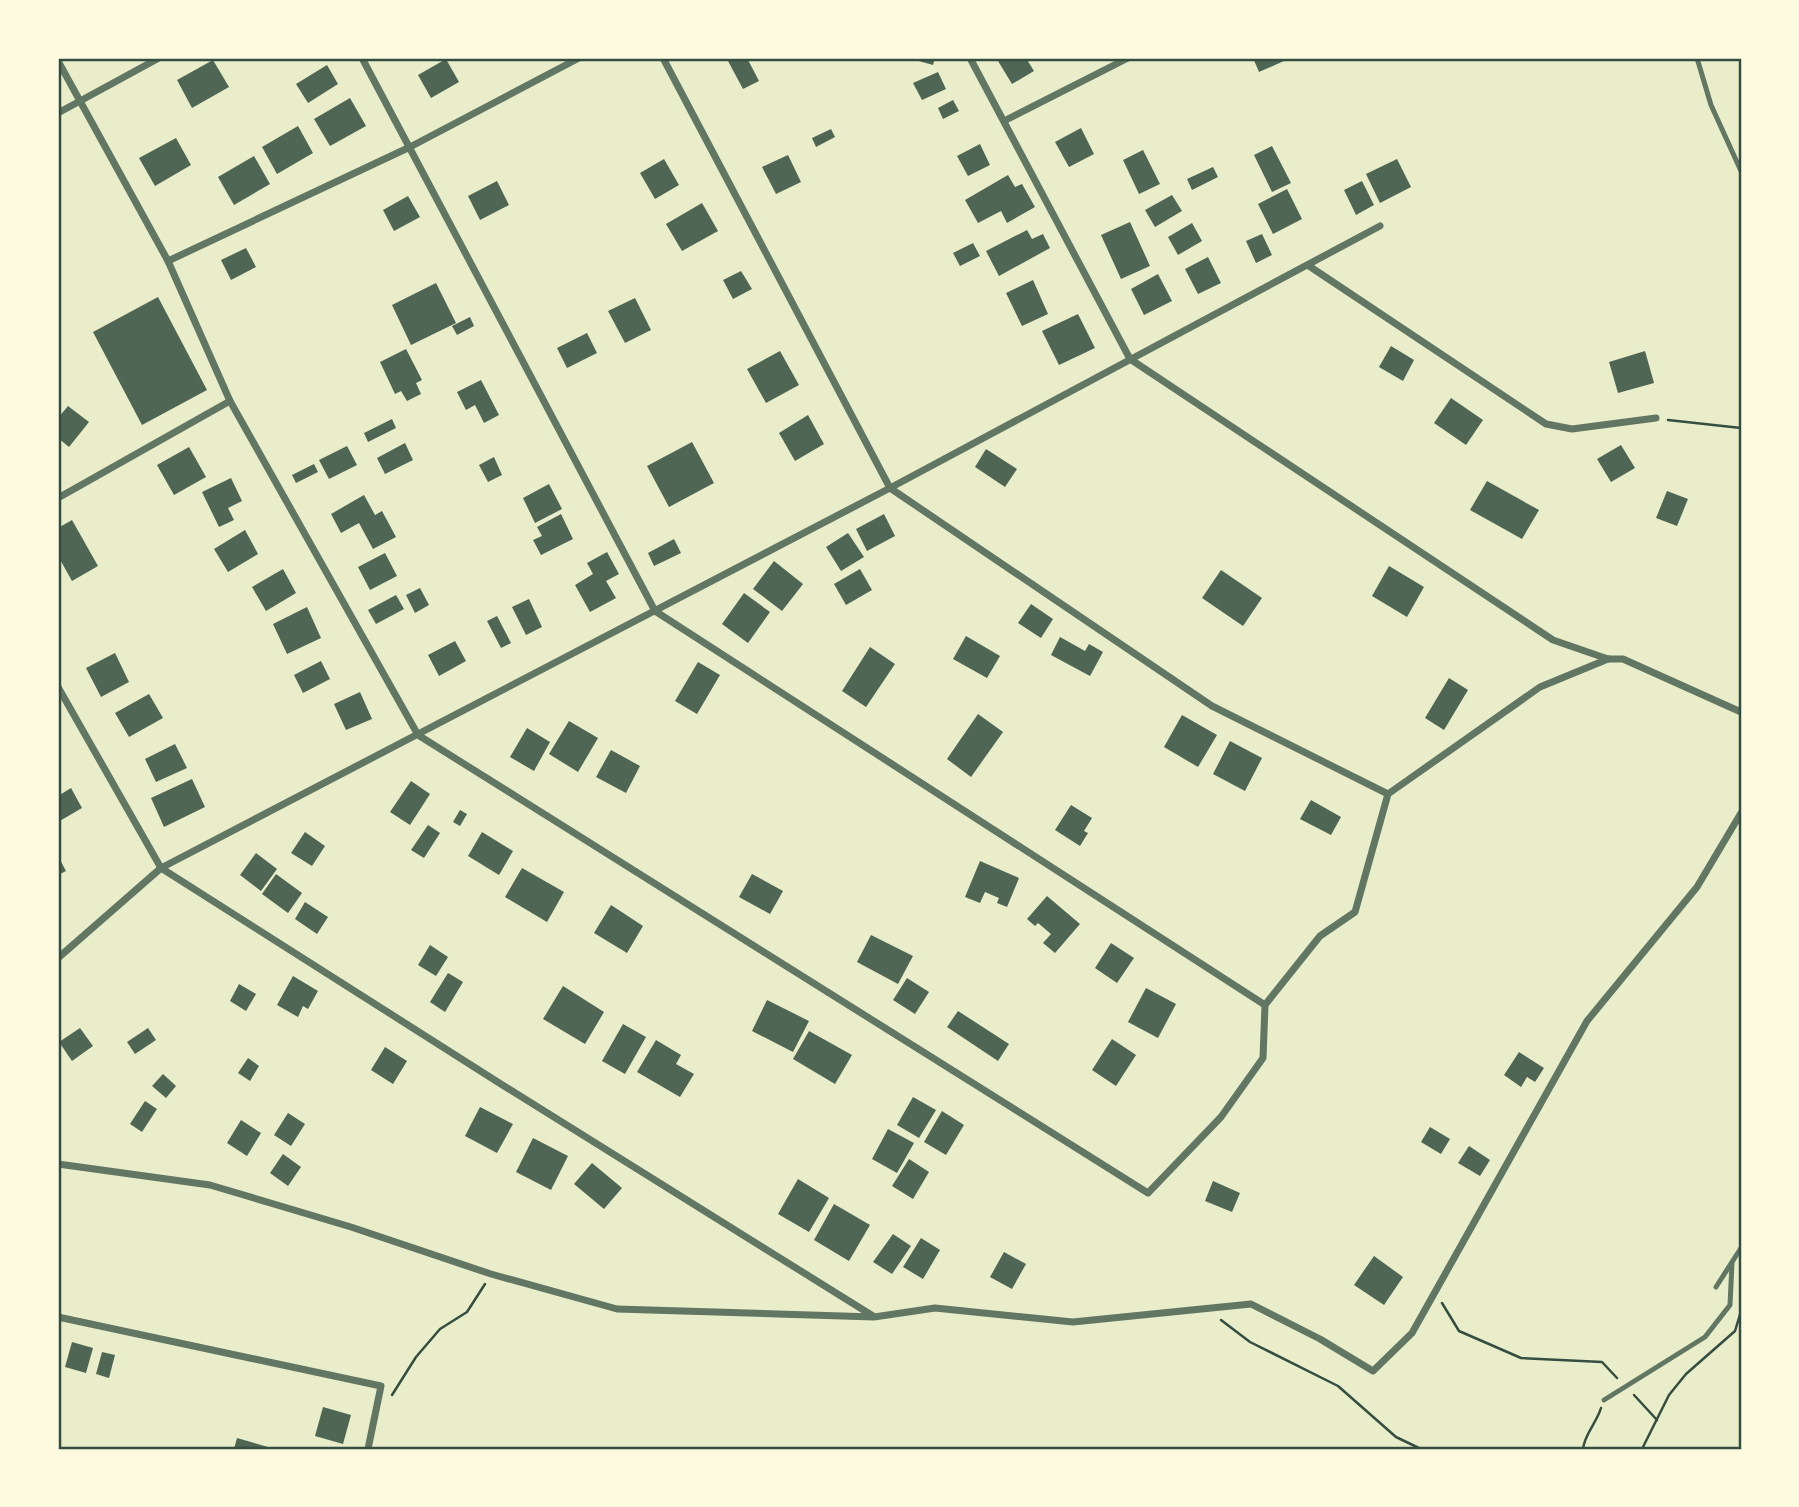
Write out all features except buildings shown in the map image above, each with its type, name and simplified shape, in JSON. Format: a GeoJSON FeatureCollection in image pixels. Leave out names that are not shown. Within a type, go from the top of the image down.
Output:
{"type":"FeatureCollection","features":[{"type":"Feature","properties":{"kind":"street"},"geometry":{"type":"LineString","coordinates":[[58,113],[159,58]]}},
{"type":"Feature","properties":{"kind":"street"},"geometry":{"type":"LineString","coordinates":[[362,58],[654,611],[1265,1005]]}},
{"type":"Feature","properties":{"kind":"street"},"geometry":{"type":"LineString","coordinates":[[168,261],[410,148],[579,58]]}},
{"type":"Feature","properties":{"kind":"street"},"geometry":{"type":"LineString","coordinates":[[663,58],[890,488],[1212,706],[1388,794]]}},
{"type":"Feature","properties":{"kind":"street"},"geometry":{"type":"LineString","coordinates":[[970,58],[1130,359],[1553,640],[1608,659],[1623,659],[1741,712]]}},
{"type":"Feature","properties":{"kind":"street"},"geometry":{"type":"LineString","coordinates":[[1003,121],[1128,58]]}},
{"type":"Feature","properties":{"kind":"street"},"geometry":{"type":"LineString","coordinates":[[58,61],[168,261],[230,401],[418,735],[1148,1193],[1221,1117],[1263,1058],[1265,1005],[1320,936],[1355,912],[1388,794],[1540,687],[1608,659]]}},
{"type":"Feature","properties":{"kind":"street"},"geometry":{"type":"LineString","coordinates":[[58,958],[162,868],[890,488],[1380,226]]}},
{"type":"Feature","properties":{"kind":"street"},"geometry":{"type":"LineString","coordinates":[[1309,266],[1546,424],[1572,429],[1656,418]]}},
{"type":"Feature","properties":{"kind":"street"},"geometry":{"type":"LineString","coordinates":[[58,498],[230,401]]}},
{"type":"Feature","properties":{"kind":"street"},"geometry":{"type":"LineString","coordinates":[[58,687],[162,868],[874,1317]]}},
{"type":"Feature","properties":{"kind":"street"},"geometry":{"type":"LineString","coordinates":[[58,1164],[210,1185],[351,1227],[491,1274],[617,1309],[874,1317],[935,1308],[1073,1322],[1251,1304],[1320,1339],[1373,1371],[1412,1333],[1587,1021],[1697,887],[1741,813]]}},
{"type":"Feature","properties":{"kind":"street"},"geometry":{"type":"LineString","coordinates":[[58,1317],[381,1386],[368,1449]]}},
{"type":"Feature","properties":{"kind":"lane"},"geometry":{"type":"LineString","coordinates":[[1697,58],[1711,105],[1741,171]]}},
{"type":"Feature","properties":{"kind":"lane"},"geometry":{"type":"LineString","coordinates":[[1716,1287],[1741,1248]]}},
{"type":"Feature","properties":{"kind":"lane"},"geometry":{"type":"LineString","coordinates":[[1604,1400],[1705,1337],[1730,1305],[1732,1263]]}},
{"type":"Feature","properties":{"kind":"path"},"geometry":{"type":"LineString","coordinates":[[1656,418],[1741,428]]}},
{"type":"Feature","properties":{"kind":"path"},"geometry":{"type":"LineString","coordinates":[[377,1404],[394,1393],[416,1357],[440,1329],[467,1312],[491,1274]]}},
{"type":"Feature","properties":{"kind":"path"},"geometry":{"type":"LineString","coordinates":[[1435,1291],[1459,1331],[1521,1358],[1602,1362],[1657,1420]]}},
{"type":"Feature","properties":{"kind":"path"},"geometry":{"type":"LineString","coordinates":[[1207,1309],[1250,1342],[1338,1386],[1396,1437],[1421,1449]]}},
{"type":"Feature","properties":{"kind":"path"},"geometry":{"type":"LineString","coordinates":[[1642,1449],[1669,1395],[1686,1374],[1735,1331],[1741,1311]]}},
{"type":"Feature","properties":{"kind":"path"},"geometry":{"type":"LineString","coordinates":[[1583,1449],[1583,1443],[1598,1421],[1604,1400]]}}]}
